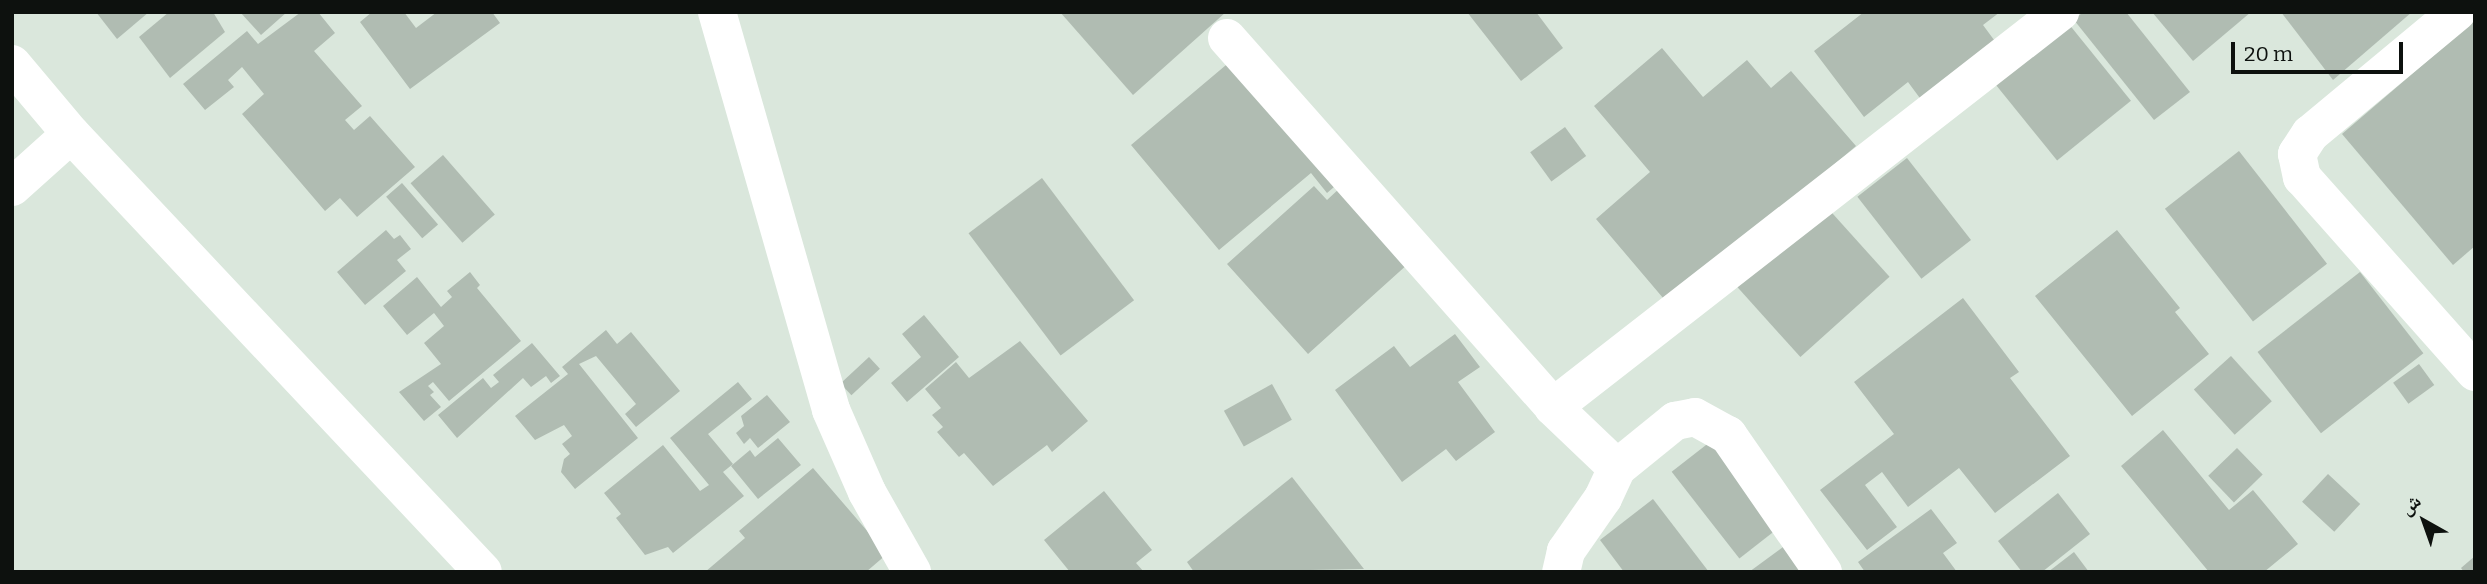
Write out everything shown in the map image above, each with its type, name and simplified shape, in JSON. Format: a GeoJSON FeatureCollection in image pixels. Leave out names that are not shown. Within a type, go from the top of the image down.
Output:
{"type":"FeatureCollection","features":[{"type":"Feature","properties":{"kind":"street"},"geometry":{"type":"LineString","coordinates":[[717,12],[831,410],[867,492],[912,572]]}},
{"type":"Feature","properties":{"kind":"street"},"geometry":{"type":"LineString","coordinates":[[1553,407],[2060,12]]}},
{"type":"Feature","properties":{"kind":"street"},"geometry":{"type":"LineString","coordinates":[[2457,12],[2310,134],[2298,154],[2302,177],[2475,372]]}},
{"type":"Feature","properties":{"kind":"street"},"geometry":{"type":"LineString","coordinates":[[1227,38],[1553,407],[1617,468]]}},
{"type":"Feature","properties":{"kind":"street"},"geometry":{"type":"LineString","coordinates":[[12,64],[71,134],[482,572]]}},
{"type":"Feature","properties":{"kind":"street"},"geometry":{"type":"LineString","coordinates":[[12,187],[71,134]]}},
{"type":"Feature","properties":{"kind":"street"},"geometry":{"type":"LineString","coordinates":[[1561,572],[1566,551],[1603,498],[1617,468],[1675,421],[1695,417],[1728,435],[1823,572]]}},
{"type":"Feature","properties":{"kind":"building"},"geometry":{"type":"Polygon","coordinates":[[[96,12],[149,12],[117,39],[96,12]]]}},
{"type":"Feature","properties":{"kind":"building"},"geometry":{"type":"Polygon","coordinates":[[[169,12],[213,12],[225,32],[170,78],[139,37],[169,12]]]}},
{"type":"Feature","properties":{"kind":"building"},"geometry":{"type":"Polygon","coordinates":[[[240,12],[287,12],[261,35],[240,12]]]}},
{"type":"Feature","properties":{"kind":"building"},"geometry":{"type":"Polygon","coordinates":[[[301,12],[318,12],[335,33],[314,51],[362,106],[345,120],[354,130],[370,116],[415,167],[357,217],[340,198],[325,211],[242,114],[264,94],[242,67],[228,80],[234,87],[205,110],[183,84],[247,31],[258,44],[301,12]]]}},
{"type":"Feature","properties":{"kind":"building"},"geometry":{"type":"Polygon","coordinates":[[[372,12],[404,12],[416,28],[437,12],[492,12],[500,23],[410,89],[360,22],[372,12]]]}},
{"type":"Feature","properties":{"kind":"building"},"geometry":{"type":"Polygon","coordinates":[[[1060,12],[1226,12],[1133,95],[1060,12]]]}},
{"type":"Feature","properties":{"kind":"building"},"geometry":{"type":"Polygon","coordinates":[[[1467,12],[1536,12],[1563,48],[1521,81],[1467,12]]]}},
{"type":"Feature","properties":{"kind":"building"},"geometry":{"type":"Polygon","coordinates":[[[1864,12],[2000,12],[1983,25],[2000,48],[1925,105],[1908,82],[1864,117],[1814,51],[1864,12]]]}},
{"type":"Feature","properties":{"kind":"building"},"geometry":{"type":"Polygon","coordinates":[[[2083,12],[2126,12],[2190,92],[2154,120],[2074,20],[2083,12]]]}},
{"type":"Feature","properties":{"kind":"building"},"geometry":{"type":"Polygon","coordinates":[[[2152,12],[2251,12],[2193,61],[2152,12]]]}},
{"type":"Feature","properties":{"kind":"building"},"geometry":{"type":"Polygon","coordinates":[[[2281,12],[2412,12],[2333,80],[2281,12]]]}},
{"type":"Feature","properties":{"kind":"building"},"geometry":{"type":"Polygon","coordinates":[[[2475,20],[2475,246],[2453,265],[2342,134],[2475,20]]]}},
{"type":"Feature","properties":{"kind":"building"},"geometry":{"type":"Polygon","coordinates":[[[2068,23],[2131,101],[2057,161],[1994,83],[2068,23]]]}},
{"type":"Feature","properties":{"kind":"building"},"geometry":{"type":"Polygon","coordinates":[[[1251,44],[1355,169],[1327,193],[1311,173],[1219,250],[1131,145],[1251,44]]]}},
{"type":"Feature","properties":{"kind":"building"},"geometry":{"type":"Polygon","coordinates":[[[1662,48],[1703,97],[1747,60],[1771,88],[1791,71],[1856,146],[1669,305],[1596,219],[1650,172],[1594,106],[1662,48]]]}},
{"type":"Feature","properties":{"kind":"building"},"geometry":{"type":"Polygon","coordinates":[[[1565,127],[1586,156],[1551,181],[1530,152],[1565,127]]]}},
{"type":"Feature","properties":{"kind":"building"},"geometry":{"type":"Polygon","coordinates":[[[2239,151],[2327,264],[2253,322],[2165,209],[2239,151]]]}},
{"type":"Feature","properties":{"kind":"building"},"geometry":{"type":"Polygon","coordinates":[[[443,155],[495,215],[462,243],[411,183],[443,155]]]}},
{"type":"Feature","properties":{"kind":"building"},"geometry":{"type":"Polygon","coordinates":[[[1907,158],[1971,240],[1921,279],[1857,197],[1907,158]]]}},
{"type":"Feature","properties":{"kind":"building"},"geometry":{"type":"Polygon","coordinates":[[[1042,178],[1134,300],[1061,356],[969,233],[1042,178]]]}},
{"type":"Feature","properties":{"kind":"building"},"geometry":{"type":"Polygon","coordinates":[[[402,183],[438,225],[422,238],[386,197],[402,183]]]}},
{"type":"Feature","properties":{"kind":"building"},"geometry":{"type":"Polygon","coordinates":[[[1314,186],[1327,200],[1341,187],[1409,263],[1308,354],[1227,264],[1314,186]]]}},
{"type":"Feature","properties":{"kind":"building"},"geometry":{"type":"Polygon","coordinates":[[[1824,204],[1890,277],[1800,357],[1735,284],[1824,204]]]}},
{"type":"Feature","properties":{"kind":"building"},"geometry":{"type":"Polygon","coordinates":[[[386,230],[394,239],[400,235],[411,249],[397,260],[406,271],[365,305],[337,272],[386,230]]]}},
{"type":"Feature","properties":{"kind":"building"},"geometry":{"type":"Polygon","coordinates":[[[2117,230],[2180,308],[2175,312],[2209,354],[2132,416],[2035,296],[2117,230]]]}},
{"type":"Feature","properties":{"kind":"building"},"geometry":{"type":"Polygon","coordinates":[[[470,272],[480,285],[477,288],[521,341],[449,401],[433,382],[428,386],[434,392],[430,395],[441,407],[424,421],[399,392],[441,364],[424,343],[444,326],[434,313],[407,335],[383,306],[417,277],[441,307],[452,297],[447,291],[470,272]]]}},
{"type":"Feature","properties":{"kind":"building"},"geometry":{"type":"Polygon","coordinates":[[[2360,272],[2423,353],[2321,433],[2258,352],[2360,272]]]}},
{"type":"Feature","properties":{"kind":"building"},"geometry":{"type":"Polygon","coordinates":[[[1963,298],[2019,372],[2010,378],[2070,456],[1995,513],[1959,468],[1908,507],[1882,472],[1865,485],[1897,527],[1867,550],[1820,490],[1894,434],[1854,382],[1963,298]]]}},
{"type":"Feature","properties":{"kind":"building"},"geometry":{"type":"Polygon","coordinates":[[[924,315],[959,357],[907,402],[891,383],[921,357],[902,334],[924,315]]]}},
{"type":"Feature","properties":{"kind":"building"},"geometry":{"type":"Polygon","coordinates":[[[606,330],[617,344],[631,332],[680,391],[636,427],[625,414],[636,404],[596,356],[579,364],[638,438],[575,489],[561,472],[564,459],[570,454],[562,444],[572,436],[564,425],[535,440],[515,416],[568,374],[562,367],[606,330]]]}},
{"type":"Feature","properties":{"kind":"building"},"geometry":{"type":"Polygon","coordinates":[[[1455,334],[1480,367],[1458,382],[1495,432],[1456,461],[1446,449],[1402,482],[1335,390],[1394,346],[1410,367],[1455,334]]]}},
{"type":"Feature","properties":{"kind":"building"},"geometry":{"type":"Polygon","coordinates":[[[1020,341],[1088,421],[1052,452],[1047,445],[993,486],[964,453],[959,457],[937,432],[943,427],[932,415],[941,408],[925,389],[956,362],[969,378],[1020,341]]]}},
{"type":"Feature","properties":{"kind":"building"},"geometry":{"type":"Polygon","coordinates":[[[532,343],[560,376],[551,383],[546,376],[531,387],[523,378],[457,438],[438,415],[483,378],[491,388],[499,382],[493,375],[532,343]]]}},
{"type":"Feature","properties":{"kind":"building"},"geometry":{"type":"Polygon","coordinates":[[[2231,356],[2272,401],[2235,435],[2194,389],[2231,356]]]}},
{"type":"Feature","properties":{"kind":"building"},"geometry":{"type":"Polygon","coordinates":[[[869,357],[880,369],[851,395],[840,384],[869,357]]]}},
{"type":"Feature","properties":{"kind":"building"},"geometry":{"type":"Polygon","coordinates":[[[2419,364],[2434,385],[2408,404],[2393,383],[2419,364]]]}},
{"type":"Feature","properties":{"kind":"building"},"geometry":{"type":"Polygon","coordinates":[[[738,382],[752,399],[708,434],[733,464],[723,472],[744,496],[673,553],[668,547],[645,555],[616,518],[621,514],[604,493],[663,445],[700,491],[709,485],[670,438],[738,382]]]}},
{"type":"Feature","properties":{"kind":"building"},"geometry":{"type":"Polygon","coordinates":[[[1272,384],[1292,420],[1244,447],[1224,411],[1272,384]]]}},
{"type":"Feature","properties":{"kind":"building"},"geometry":{"type":"Polygon","coordinates":[[[767,395],[790,422],[758,448],[750,438],[744,444],[736,433],[744,426],[741,416],[767,395]]]}},
{"type":"Feature","properties":{"kind":"building"},"geometry":{"type":"Polygon","coordinates":[[[2163,430],[2229,510],[2253,490],[2298,544],[2264,572],[2209,572],[2121,466],[2163,430]]]}},
{"type":"Feature","properties":{"kind":"building"},"geometry":{"type":"Polygon","coordinates":[[[778,438],[801,465],[758,499],[731,466],[750,450],[755,457],[778,438]]]}},
{"type":"Feature","properties":{"kind":"building"},"geometry":{"type":"Polygon","coordinates":[[[1715,438],[1783,525],[1739,559],[1672,472],[1715,438]]]}},
{"type":"Feature","properties":{"kind":"building"},"geometry":{"type":"Polygon","coordinates":[[[2237,448],[2263,475],[2234,502],[2208,476],[2237,448]]]}},
{"type":"Feature","properties":{"kind":"building"},"geometry":{"type":"Polygon","coordinates":[[[813,468],[887,554],[866,572],[705,572],[745,538],[739,531],[813,468]]]}},
{"type":"Feature","properties":{"kind":"building"},"geometry":{"type":"Polygon","coordinates":[[[2328,474],[2360,504],[2334,532],[2302,502],[2328,474]]]}},
{"type":"Feature","properties":{"kind":"building"},"geometry":{"type":"Polygon","coordinates":[[[1292,477],[1364,569],[1194,572],[1187,562],[1292,477]]]}},
{"type":"Feature","properties":{"kind":"building"},"geometry":{"type":"Polygon","coordinates":[[[1104,491],[1152,550],[1136,563],[1144,572],[1070,572],[1044,540],[1104,491]]]}},
{"type":"Feature","properties":{"kind":"building"},"geometry":{"type":"Polygon","coordinates":[[[2058,493],[2090,534],[2042,572],[2022,572],[1998,541],[2058,493]]]}},
{"type":"Feature","properties":{"kind":"building"},"geometry":{"type":"Polygon","coordinates":[[[1653,499],[1709,572],[1624,572],[1600,540],[1653,499]]]}},
{"type":"Feature","properties":{"kind":"building"},"geometry":{"type":"Polygon","coordinates":[[[1931,509],[1957,543],[1943,553],[1957,572],[1865,572],[1858,562],[1931,509]]]}},
{"type":"Feature","properties":{"kind":"building"},"geometry":{"type":"Polygon","coordinates":[[[1787,544],[1808,572],[1749,572],[1787,544]]]}},
{"type":"Feature","properties":{"kind":"building"},"geometry":{"type":"Polygon","coordinates":[[[2074,552],[2089,572],[2048,572],[2074,552]]]}},
{"type":"Feature","properties":{"kind":"building"},"geometry":{"type":"Polygon","coordinates":[[[2475,556],[2475,572],[2464,572],[2461,568],[2475,556]]]}}]}
